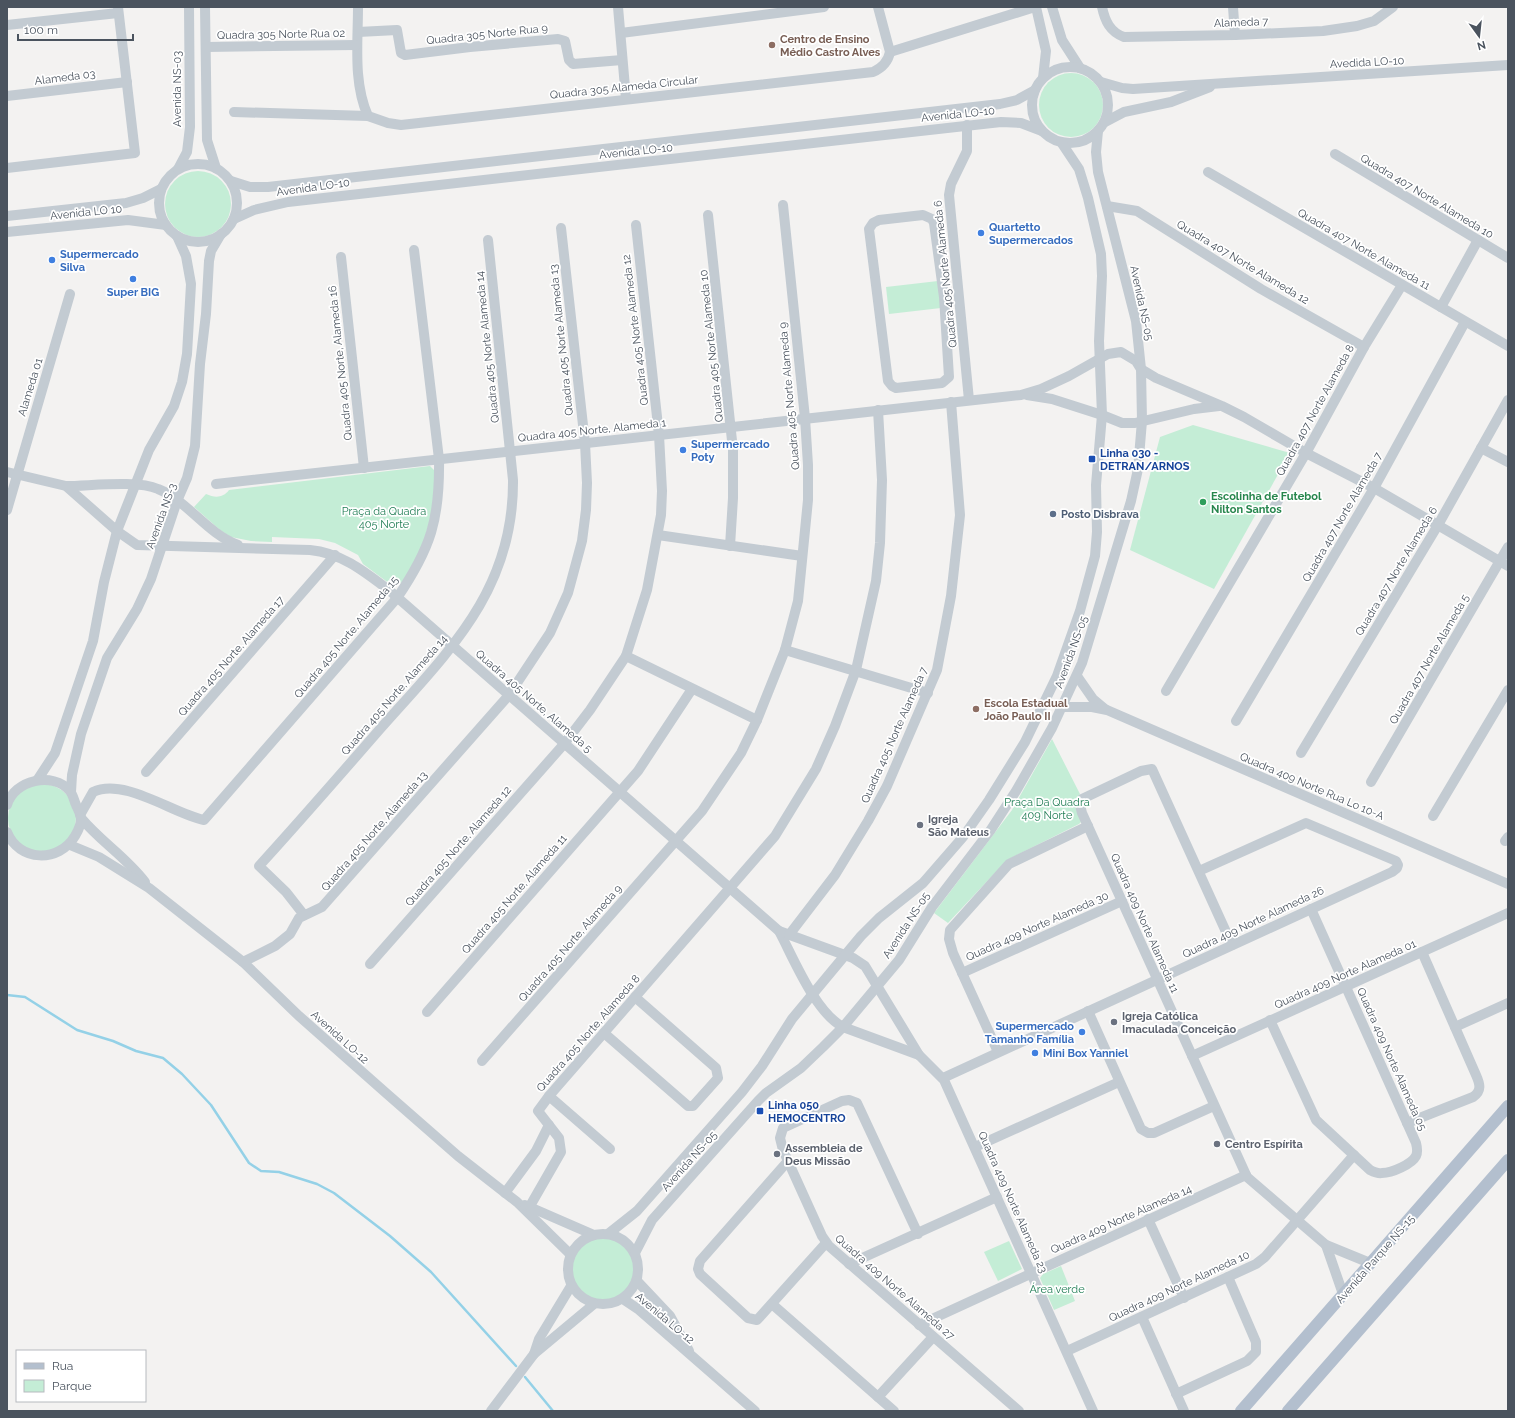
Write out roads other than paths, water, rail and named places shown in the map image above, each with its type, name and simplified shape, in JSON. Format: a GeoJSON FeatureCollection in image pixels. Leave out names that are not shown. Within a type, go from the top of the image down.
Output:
{"type":"FeatureCollection","features":[{"type":"Feature","properties":{"kind":"main road","name":"Avenida Parque NS-15"},"geometry":{"type":"LineString","coordinates":[[1241,1411],[1508,1106]]}},
{"type":"Feature","properties":{"kind":"main road"},"geometry":{"type":"LineString","coordinates":[[1288,1411],[1508,1160]]}},
{"type":"Feature","properties":{"kind":"street","name":"Avenida NS-03"},"geometry":{"type":"LineString","coordinates":[[178,169],[187,152],[190,127],[189,7]]}},
{"type":"Feature","properties":{"kind":"street"},"geometry":{"type":"LineString","coordinates":[[205,7],[207,140],[216,168]]}},
{"type":"Feature","properties":{"kind":"street"},"geometry":{"type":"LineString","coordinates":[[358,7],[358,32],[356,45],[363,104],[368,116]]}},
{"type":"Feature","properties":{"kind":"street"},"geometry":{"type":"LineString","coordinates":[[618,7],[626,99]]}},
{"type":"Feature","properties":{"kind":"street"},"geometry":{"type":"LineString","coordinates":[[621,33],[824,7]]}},
{"type":"Feature","properties":{"kind":"street"},"geometry":{"type":"LineString","coordinates":[[878,7],[890,52],[1035,7],[1046,51],[1043,78]]}},
{"type":"Feature","properties":{"kind":"street"},"geometry":{"type":"LineString","coordinates":[[1052,7],[1062,40],[1080,68]]}},
{"type":"Feature","properties":{"kind":"street","name":"Alameda 7"},"geometry":{"type":"LineString","coordinates":[[1102,7],[1110,27],[1116,34],[1124,37],[1235,35],[1323,31],[1357,26],[1374,21],[1393,7]]}},
{"type":"Feature","properties":{"kind":"street"},"geometry":{"type":"LineString","coordinates":[[1233,7],[1235,35]]}},
{"type":"Feature","properties":{"kind":"street"},"geometry":{"type":"LineString","coordinates":[[7,25],[118,10],[135,154],[7,168]]}},
{"type":"Feature","properties":{"kind":"street","name":"Quadra 305 Norte Rua 9"},"geometry":{"type":"LineString","coordinates":[[358,32],[397,30],[400,49],[405,56],[470,47],[558,38],[565,41],[569,60],[573,64],[622,60]]}},
{"type":"Feature","properties":{"kind":"street","name":"Quadra 305 Norte Rua 02"},"geometry":{"type":"LineString","coordinates":[[206,47],[356,45]]}},
{"type":"Feature","properties":{"kind":"street","name":"Quadra 305 Alameda Circular"},"geometry":{"type":"LineString","coordinates":[[234,112],[368,116],[388,123],[401,125],[873,72],[883,66],[888,59],[890,52]]}},
{"type":"Feature","properties":{"kind":"street","name":"Avedida LO-10"},"geometry":{"type":"LineString","coordinates":[[1100,82],[1130,89],[1508,65]]}},
{"type":"Feature","properties":{"kind":"street"},"geometry":{"type":"LineString","coordinates":[[1042,131],[1035,121],[1032,109],[1035,90],[1043,78],[1061,68],[1080,68],[1091,73],[1100,82],[1107,93],[1108,110],[1105,122],[1090,138],[1079,142],[1061,142]]}},
{"type":"Feature","properties":{"kind":"street","name":"Alameda 03"},"geometry":{"type":"LineString","coordinates":[[7,96],[127,82]]}},
{"type":"Feature","properties":{"kind":"street","name":"Avedida LO-10"},"geometry":{"type":"LineString","coordinates":[[1105,122],[1128,111],[1171,102],[1228,82]]}},
{"type":"Feature","properties":{"kind":"street","name":"Avenida LO-10"},"geometry":{"type":"LineString","coordinates":[[231,181],[250,187],[268,187],[527,159],[1000,104],[1017,100],[1035,90]]}},
{"type":"Feature","properties":{"kind":"street","name":"Avenida LO-10"},"geometry":{"type":"LineString","coordinates":[[234,219],[254,210],[288,202],[967,125],[1008,122],[1026,125],[1042,131]]}},
{"type":"Feature","properties":{"kind":"street","name":"Quadra 405 Norte Alameda 6"},"geometry":{"type":"LineString","coordinates":[[967,125],[967,151],[952,184],[949,195],[969,400]]}},
{"type":"Feature","properties":{"kind":"street","name":"Avenida NS-05"},"geometry":{"type":"LineString","coordinates":[[608,1234],[637,1210],[742,1092],[762,1066],[786,1027],[845,954],[872,925],[923,883],[963,836],[1004,777],[1046,702],[1066,654],[1087,589],[1095,556],[1097,532],[1096,486],[1102,415],[1100,357],[1102,276],[1100,244],[1079,169],[1061,142],[1051,138],[1042,131]]}},
{"type":"Feature","properties":{"kind":"street","name":"Avenida NS-05"},"geometry":{"type":"LineString","coordinates":[[635,1254],[652,1220],[762,1097],[809,1061],[843,1027],[899,960],[937,900],[1006,807],[1063,707],[1077,676],[1096,620],[1131,501],[1140,454],[1142,421],[1142,370],[1136,321],[1096,158],[1098,131]]}},
{"type":"Feature","properties":{"kind":"street","name":"Quadra 407 Norte Alameda 10"},"geometry":{"type":"LineString","coordinates":[[1335,154],[1508,258]]}},
{"type":"Feature","properties":{"kind":"street"},"geometry":{"type":"LineString","coordinates":[[161,189],[167,179],[178,169],[196,164],[216,168],[231,181],[237,200],[234,219]]}},
{"type":"Feature","properties":{"kind":"street","name":"Quadra 407 Norte Alameda 11"},"geometry":{"type":"LineString","coordinates":[[1208,172],[1508,346]]}},
{"type":"Feature","properties":{"kind":"street","name":"Avenida NS-3"},"geometry":{"type":"LineString","coordinates":[[38,779],[55,753],[93,641],[104,582],[117,531],[153,440],[178,396],[187,354],[190,324],[190,271],[186,256],[177,236],[166,225],[159,208],[161,189]]}},
{"type":"Feature","properties":{"kind":"street","name":"Avenida LO 10"},"geometry":{"type":"LineString","coordinates":[[7,216],[126,202],[143,198],[161,189]]}},
{"type":"Feature","properties":{"kind":"street","name":"Quadra 405 Norte Alameda 9"},"geometry":{"type":"LineString","coordinates":[[675,841],[702,811],[741,752],[757,720],[785,650],[798,601],[808,500],[805,418],[783,205]]}},
{"type":"Feature","properties":{"kind":"street","name":"Quadra 407 Norte Alameda 12"},"geometry":{"type":"LineString","coordinates":[[1107,206],[1137,212],[1261,288],[1364,347]]}},
{"type":"Feature","properties":{"kind":"street","name":"Quadra 405 Norte Alameda 10"},"geometry":{"type":"LineString","coordinates":[[708,215],[732,426],[734,472],[730,546]]}},
{"type":"Feature","properties":{"kind":"street"},"geometry":{"type":"LineString","coordinates":[[923,215],[932,219],[934,223],[944,297],[949,377],[942,383],[896,388],[892,386],[888,381],[873,268],[869,229],[873,223],[879,220],[923,215]]}},
{"type":"Feature","properties":{"kind":"street","name":"Avenida NS-3"},"geometry":{"type":"LineString","coordinates":[[71,792],[72,775],[81,734],[107,658],[137,609],[151,579],[177,501],[187,478],[195,446],[200,364],[206,314],[208,261],[211,251],[221,234],[234,219]]}},
{"type":"Feature","properties":{"kind":"street","name":"Avenida LO 10"},"geometry":{"type":"LineString","coordinates":[[7,232],[128,220],[166,225]]}},
{"type":"Feature","properties":{"kind":"street","name":"Quadra 405 Norte Alameda 12"},"geometry":{"type":"LineString","coordinates":[[564,744],[590,710],[626,656],[647,590],[658,535],[662,491],[660,435],[636,225]]}},
{"type":"Feature","properties":{"kind":"street","name":"Quadra 405 Norte Alameda 13"},"geometry":{"type":"LineString","coordinates":[[509,695],[550,633],[571,583],[582,541],[586,510],[587,483],[585,443],[561,228]]}},
{"type":"Feature","properties":{"kind":"street","name":"Avenida NS-3"},"geometry":{"type":"LineString","coordinates":[[177,236],[187,240],[199,242],[210,240],[221,234]]}},
{"type":"Feature","properties":{"kind":"street","name":"Quadra 405 Norte Alameda 14"},"geometry":{"type":"LineString","coordinates":[[488,240],[511,451]]}},
{"type":"Feature","properties":{"kind":"street"},"geometry":{"type":"LineString","coordinates":[[1441,307],[1478,240]]}},
{"type":"Feature","properties":{"kind":"street","name":"Quadra 405 Norte, Alameda 15"},"geometry":{"type":"LineString","coordinates":[[81,817],[93,792],[105,788],[147,797],[204,820],[397,598],[420,562],[432,532],[439,501],[439,459],[414,250]]}},
{"type":"Feature","properties":{"kind":"street","name":"Quadra 405 Norte, Alameda 16"},"geometry":{"type":"LineString","coordinates":[[341,257],[364,468]]}},
{"type":"Feature","properties":{"kind":"street","name":"Quadra 407 Norte Alameda 8"},"geometry":{"type":"LineString","coordinates":[[1166,692],[1306,453],[1364,347],[1402,285]]}},
{"type":"Feature","properties":{"kind":"street","name":"Alameda 01"},"geometry":{"type":"LineString","coordinates":[[7,510],[12,474],[70,294]]}},
{"type":"Feature","properties":{"kind":"street"},"geometry":{"type":"LineString","coordinates":[[944,297],[958,296]]}},
{"type":"Feature","properties":{"kind":"street","name":"Quadra 407 Norte Alameda 7"},"geometry":{"type":"LineString","coordinates":[[1236,721],[1374,488],[1465,322]]}},
{"type":"Feature","properties":{"kind":"street"},"geometry":{"type":"LineString","coordinates":[[1021,395],[1041,389],[1069,376],[1100,357],[1114,352],[1122,352],[1136,361],[1142,370],[1178,388],[1222,406],[1306,453],[1374,488],[1438,524],[1504,564]]}},
{"type":"Feature","properties":{"kind":"street"},"geometry":{"type":"LineString","coordinates":[[1021,395],[1045,397],[1122,423],[1142,421],[1194,409],[1222,406]]}},
{"type":"Feature","properties":{"kind":"street","name":"Quadra 405 Norte, Alameda 1"},"geometry":{"type":"LineString","coordinates":[[216,484],[1021,395]]}},
{"type":"Feature","properties":{"kind":"street","name":"Quadra 407 Norte Alameda 6"},"geometry":{"type":"LineString","coordinates":[[1301,753],[1438,524],[1508,400]]}},
{"type":"Feature","properties":{"kind":"street","name":"Quadra 405 Norte Alameda 7"},"geometry":{"type":"LineString","coordinates":[[784,933],[835,875],[868,821],[886,786],[937,670],[951,596],[960,515],[951,402]]}},
{"type":"Feature","properties":{"kind":"street","name":"Quadra 405 Norte, Alameda 8"},"geometry":{"type":"LineString","coordinates":[[530,1206],[561,1152],[559,1138],[538,1111],[549,1096],[776,836],[816,769],[835,726],[856,670],[876,581],[880,542],[882,480],[878,410]]}},
{"type":"Feature","properties":{"kind":"street"},"geometry":{"type":"LineString","coordinates":[[1481,448],[1508,462]]}},
{"type":"Feature","properties":{"kind":"street","name":"Quadra 405 Norte, Alameda 14"},"geometry":{"type":"LineString","coordinates":[[304,915],[286,892],[260,866],[453,646],[484,600],[502,558],[509,531],[513,496],[511,451]]}},
{"type":"Feature","properties":{"kind":"street","name":"Quadra 405 Norte, Alameda 5"},"geometry":{"type":"LineString","coordinates":[[12,474],[66,486],[136,485],[158,489],[177,501],[220,537],[246,547]]}},
{"type":"Feature","properties":{"kind":"street","name":"Quadra 405 Norte, Alameda 5"},"geometry":{"type":"LineString","coordinates":[[66,486],[117,531],[137,545],[162,547],[246,547],[310,550],[335,555],[360,569],[397,598],[453,646],[675,841],[784,933]]}},
{"type":"Feature","properties":{"kind":"street"},"geometry":{"type":"LineString","coordinates":[[658,535],[802,556]]}},
{"type":"Feature","properties":{"kind":"street","name":"Quadra 407 Norte Alameda 5"},"geometry":{"type":"LineString","coordinates":[[1371,782],[1504,564],[1508,547]]}},
{"type":"Feature","properties":{"kind":"street","name":"Quadra 405 Norte, Alameda 17"},"geometry":{"type":"LineString","coordinates":[[146,772],[335,555]]}},
{"type":"Feature","properties":{"kind":"street"},"geometry":{"type":"LineString","coordinates":[[785,650],[856,670],[928,693]]}},
{"type":"Feature","properties":{"kind":"street"},"geometry":{"type":"LineString","coordinates":[[626,656],[757,720]]}},
{"type":"Feature","properties":{"kind":"street","name":"Quadra 409 Norte Rua Lo 10-A"},"geometry":{"type":"LineString","coordinates":[[1077,676],[1094,699],[1106,710]]}},
{"type":"Feature","properties":{"kind":"street","name":"Quadra 405 Norte, Alameda 11"},"geometry":{"type":"LineString","coordinates":[[427,1012],[620,792],[658,742],[692,689]]}},
{"type":"Feature","properties":{"kind":"street"},"geometry":{"type":"LineString","coordinates":[[1433,816],[1508,690]]}},
{"type":"Feature","properties":{"kind":"street","name":"Quadra 405 Norte, Alameda 13"},"geometry":{"type":"LineString","coordinates":[[243,962],[275,946],[290,934],[299,918],[322,907],[509,695]]}},
{"type":"Feature","properties":{"kind":"street","name":"Quadra 409 Norte Rua Lo 10-A"},"geometry":{"type":"LineString","coordinates":[[1063,707],[1092,707],[1106,710],[1508,884]]}},
{"type":"Feature","properties":{"kind":"street","name":"Quadra 405 Norte, Alameda 12"},"geometry":{"type":"LineString","coordinates":[[370,964],[564,744]]}},
{"type":"Feature","properties":{"kind":"street","name":"Quadra 409 Norte Alameda 11"},"geometry":{"type":"LineString","coordinates":[[1199,871],[1152,769],[1141,771],[1088,795],[1080,802],[1081,809],[1088,826],[1246,1175],[1254,1184],[1326,1245],[1370,1263]]}},
{"type":"Feature","properties":{"kind":"street"},"geometry":{"type":"LineString","coordinates":[[7,805],[11,791],[38,779],[56,782],[71,792],[81,817],[80,828],[70,845],[60,852],[48,856],[35,855],[23,851],[15,845],[7,832]]}},
{"type":"Feature","properties":{"kind":"street","name":"Avenida LO-12"},"geometry":{"type":"LineString","coordinates":[[81,817],[93,832],[124,857],[149,888]]}},
{"type":"Feature","properties":{"kind":"street","name":"Quadra 409 Norte Alameda 26"},"geometry":{"type":"LineString","coordinates":[[943,1078],[1392,872],[1398,867],[1396,861],[1306,823],[1199,871]]}},
{"type":"Feature","properties":{"kind":"street"},"geometry":{"type":"LineString","coordinates":[[998,1052],[950,946],[950,933],[953,925],[1009,864],[1088,826]]}},
{"type":"Feature","properties":{"kind":"street","name":"Quadra 405 Norte, Alameda 9"},"geometry":{"type":"LineString","coordinates":[[482,1061],[675,841]]}},
{"type":"Feature","properties":{"kind":"street","name":"Avenida LO-12"},"geometry":{"type":"LineString","coordinates":[[70,845],[99,857],[149,888],[243,962],[299,1016],[386,1093],[458,1156],[517,1202],[570,1254]]}},
{"type":"Feature","properties":{"kind":"street"},"geometry":{"type":"LineString","coordinates":[[1199,871],[1232,945]]}},
{"type":"Feature","properties":{"kind":"street","name":"Quadra 409 Norte Alameda 30"},"geometry":{"type":"LineString","coordinates":[[962,973],[1122,901]]}},
{"type":"Feature","properties":{"kind":"street","name":"Quadra 409 Norte Alameda 05"},"geometry":{"type":"LineString","coordinates":[[1311,909],[1417,1145],[1417,1154],[1410,1162],[1381,1174],[1370,1170],[1354,1155]]}},
{"type":"Feature","properties":{"kind":"street","name":"Quadra 409 Norte Alameda 01"},"geometry":{"type":"LineString","coordinates":[[1192,1056],[1508,913]]}},
{"type":"Feature","properties":{"kind":"street","name":"Quadra 409 Norte Alameda 23"},"geometry":{"type":"LineString","coordinates":[[784,933],[845,954],[865,966],[919,1055],[943,1078],[1067,1351],[1089,1409]]}},
{"type":"Feature","properties":{"kind":"street","name":"Quadra 409 Norte Alameda 23"},"geometry":{"type":"LineString","coordinates":[[784,933],[812,993],[828,1016],[843,1027],[919,1055]]}},
{"type":"Feature","properties":{"kind":"street"},"geometry":{"type":"LineString","coordinates":[[1407,1123],[1473,1097],[1479,1091],[1478,1080],[1422,952]]}},
{"type":"Feature","properties":{"kind":"street"},"geometry":{"type":"LineString","coordinates":[[604,1033],[688,1106],[693,1106],[718,1078],[716,1068],[635,997]]}},
{"type":"Feature","properties":{"kind":"street"},"geometry":{"type":"LineString","coordinates":[[1455,1027],[1508,1003]]}},
{"type":"Feature","properties":{"kind":"street"},"geometry":{"type":"LineString","coordinates":[[1088,1011],[1141,1128],[1148,1133],[1154,1133],[1214,1106]]}},
{"type":"Feature","properties":{"kind":"street"},"geometry":{"type":"LineString","coordinates":[[1270,1020],[1316,1120],[1354,1155]]}},
{"type":"Feature","properties":{"kind":"street"},"geometry":{"type":"LineString","coordinates":[[975,1147],[1119,1082]]}},
{"type":"Feature","properties":{"kind":"street"},"geometry":{"type":"LineString","coordinates":[[549,1096],[610,1149]]}},
{"type":"Feature","properties":{"kind":"street","name":"Quadra 409 Norte Alameda 27"},"geometry":{"type":"LineString","coordinates":[[918,1234],[860,1106],[852,1101],[842,1101],[783,1129],[780,1135],[781,1145],[826,1243],[1019,1411]]}},
{"type":"Feature","properties":{"kind":"street"},"geometry":{"type":"LineString","coordinates":[[505,1193],[536,1151],[548,1125]]}},
{"type":"Feature","properties":{"kind":"street","name":"Quadra 409 Norte Alameda 10"},"geometry":{"type":"LineString","coordinates":[[1067,1351],[1184,1298],[1262,1260],[1354,1155]]}},
{"type":"Feature","properties":{"kind":"street"},"geometry":{"type":"LineString","coordinates":[[788,1161],[700,1261],[698,1269],[704,1278],[748,1318],[754,1320],[760,1318],[826,1243]]}},
{"type":"Feature","properties":{"kind":"street","name":"Quadra 409 Norte Alameda 14"},"geometry":{"type":"LineString","coordinates":[[919,1325],[1246,1175]]}},
{"type":"Feature","properties":{"kind":"street"},"geometry":{"type":"LineString","coordinates":[[849,1264],[997,1197]]}},
{"type":"Feature","properties":{"kind":"street","name":"Avenida LO-12"},"geometry":{"type":"LineString","coordinates":[[517,1202],[530,1206],[594,1235]]}},
{"type":"Feature","properties":{"kind":"street"},"geometry":{"type":"LineString","coordinates":[[1148,1219],[1184,1298]]}},
{"type":"Feature","properties":{"kind":"street"},"geometry":{"type":"LineString","coordinates":[[608,1234],[625,1241],[635,1254],[639,1271],[637,1281],[631,1291],[623,1299],[604,1305],[594,1304],[585,1300],[571,1286],[567,1265],[570,1254],[584,1239],[594,1235],[608,1234]]}},
{"type":"Feature","properties":{"kind":"street"},"geometry":{"type":"LineString","coordinates":[[1326,1245],[1343,1294]]}},
{"type":"Feature","properties":{"kind":"street"},"geometry":{"type":"LineString","coordinates":[[1176,1394],[1247,1361],[1254,1354],[1257,1348],[1254,1337],[1228,1277]]}},
{"type":"Feature","properties":{"kind":"street","name":"Avenida LO-12"},"geometry":{"type":"LineString","coordinates":[[637,1281],[670,1316],[692,1356]]}},
{"type":"Feature","properties":{"kind":"street"},"geometry":{"type":"LineString","coordinates":[[534,1354],[539,1339],[571,1286]]}},
{"type":"Feature","properties":{"kind":"street","name":"Avenida LO-12"},"geometry":{"type":"LineString","coordinates":[[623,1299],[638,1309],[755,1411]]}},
{"type":"Feature","properties":{"kind":"street"},"geometry":{"type":"LineString","coordinates":[[491,1411],[534,1354],[594,1304]]}},
{"type":"Feature","properties":{"kind":"street"},"geometry":{"type":"LineString","coordinates":[[772,1304],[894,1411]]}},
{"type":"Feature","properties":{"kind":"street"},"geometry":{"type":"LineString","coordinates":[[1142,1317],[1184,1411]]}},
{"type":"Feature","properties":{"kind":"street"},"geometry":{"type":"LineString","coordinates":[[878,1397],[933,1337]]}},
{"type":"Feature","properties":{"kind":"waterway"},"geometry":{"type":"LineString","coordinates":[[7,995],[25,997],[77,1030],[113,1041],[136,1051],[163,1058],[182,1074],[211,1105],[249,1163],[261,1171],[279,1172],[317,1184],[334,1193],[390,1236],[431,1272],[516,1366]]}},
{"type":"Feature","properties":{"kind":"waterway"},"geometry":{"type":"LineString","coordinates":[[525,1377],[553,1411]]}},
{"type":"Feature","properties":{"kind":"place","name":"Centro de Ensino Médio Castro Alves"},"geometry":{"type":"Point","coordinates":[772,45]}},
{"type":"Feature","properties":{"kind":"place","name":"Quartetto Supermercados"},"geometry":{"type":"Point","coordinates":[981,233]}},
{"type":"Feature","properties":{"kind":"place","name":"Supermercado Silva"},"geometry":{"type":"Point","coordinates":[52,260]}},
{"type":"Feature","properties":{"kind":"place","name":"Super BIG"},"geometry":{"type":"Point","coordinates":[133,279]}},
{"type":"Feature","properties":{"kind":"place","name":"Supermercado Poty"},"geometry":{"type":"Point","coordinates":[683,450]}},
{"type":"Feature","properties":{"kind":"place","name":"Linha 030 - DETRAN/ARNOS"},"geometry":{"type":"Point","coordinates":[1092,459]}},
{"type":"Feature","properties":{"kind":"place","name":"Escolinha de Futebol Nilton Santos"},"geometry":{"type":"Point","coordinates":[1203,502]}},
{"type":"Feature","properties":{"kind":"place","name":"Posto Disbrava"},"geometry":{"type":"Point","coordinates":[1053,514]}},
{"type":"Feature","properties":{"kind":"place","name":"Escola Estadual João Paulo II"},"geometry":{"type":"Point","coordinates":[976,709]}},
{"type":"Feature","properties":{"kind":"place","name":"Igreja São Mateus"},"geometry":{"type":"Point","coordinates":[920,825]}},
{"type":"Feature","properties":{"kind":"place","name":"Igreja Católica Imaculada Conceição"},"geometry":{"type":"Point","coordinates":[1114,1022]}},
{"type":"Feature","properties":{"kind":"place","name":"Supermercado Tamanho Família"},"geometry":{"type":"Point","coordinates":[1082,1032]}},
{"type":"Feature","properties":{"kind":"place","name":"Mini Box Yanniel"},"geometry":{"type":"Point","coordinates":[1035,1053]}},
{"type":"Feature","properties":{"kind":"place","name":"Linha 050 HEMOCENTRO"},"geometry":{"type":"Point","coordinates":[760,1111]}},
{"type":"Feature","properties":{"kind":"place","name":"Centro Espírita"},"geometry":{"type":"Point","coordinates":[1217,1144]}},
{"type":"Feature","properties":{"kind":"place","name":"Assembleia de Deus Missão"},"geometry":{"type":"Point","coordinates":[777,1154]}},
{"type":"Feature","properties":{"kind":"park label","name":"Praça da Quadra 405 Norte"},"geometry":{"type":"Point","coordinates":[384,517]}},
{"type":"Feature","properties":{"kind":"park label","name":"Praça Da Quadra 409 Norte"},"geometry":{"type":"Point","coordinates":[1047,808]}},
{"type":"Feature","properties":{"kind":"park label","name":"Área verde"},"geometry":{"type":"Point","coordinates":[1057,1289]}}]}
